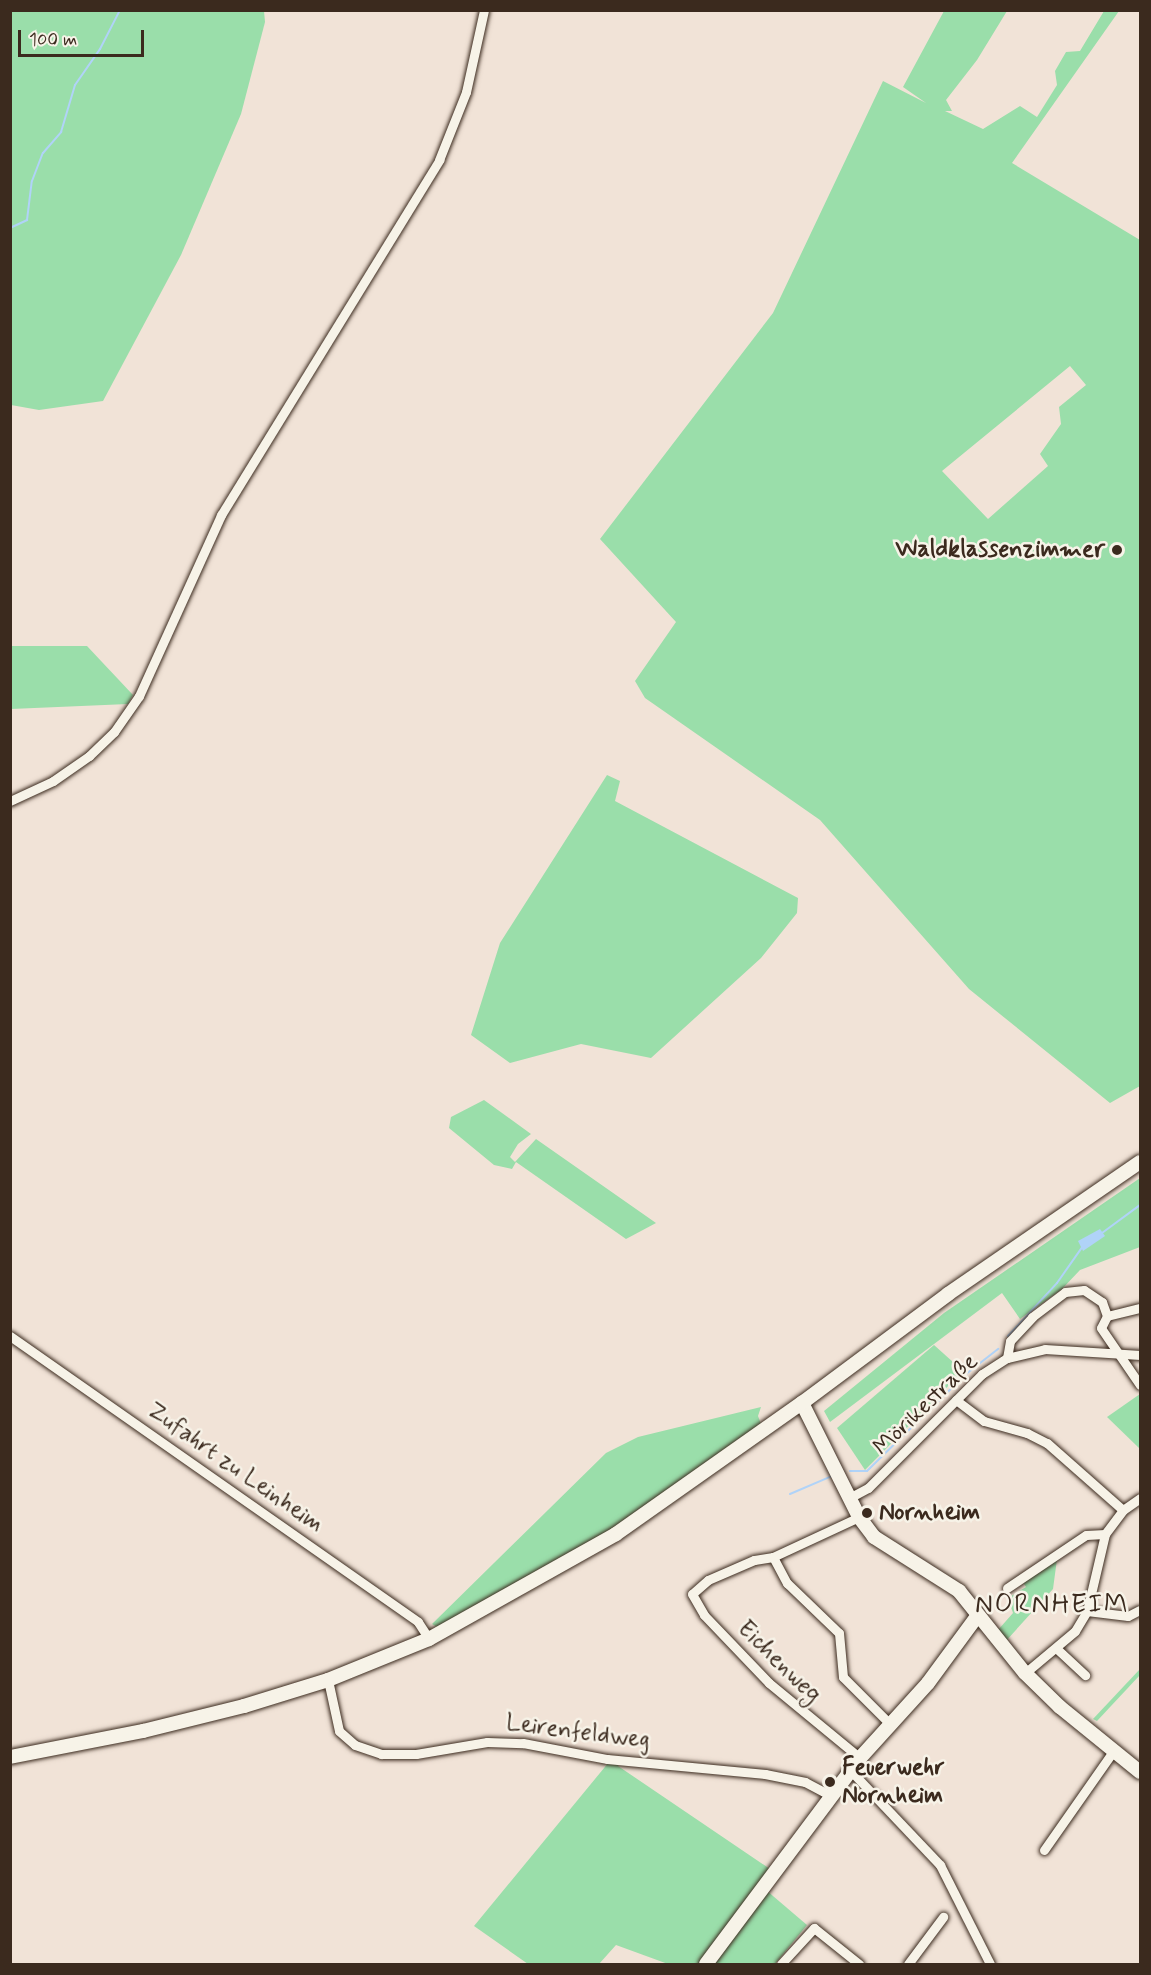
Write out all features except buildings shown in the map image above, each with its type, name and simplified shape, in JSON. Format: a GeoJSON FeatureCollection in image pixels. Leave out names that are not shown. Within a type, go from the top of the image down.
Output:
{"type":"FeatureCollection","features":[{"type":"Feature","properties":{"kind":"main road"},"geometry":{"type":"LineString","coordinates":[[10,1757],[143,1731],[328,1680],[429,1639],[616,1534],[802,1404],[948,1294],[1140,1162]]}},
{"type":"Feature","properties":{"kind":"main road"},"geometry":{"type":"LineString","coordinates":[[802,1404],[851,1497],[859,1517],[876,1538],[952,1584],[1025,1673],[1140,1772]]}},
{"type":"Feature","properties":{"kind":"main road"},"geometry":{"type":"LineString","coordinates":[[706,1965],[850,1770],[891,1725],[978,1615]]}},
{"type":"Feature","properties":{"kind":"street"},"geometry":{"type":"LineString","coordinates":[[10,801],[53,781],[89,756],[114,732],[140,696],[221,515],[439,160],[466,92],[484,10]]}},
{"type":"Feature","properties":{"kind":"street"},"geometry":{"type":"LineString","coordinates":[[1008,1358],[1016,1331],[1065,1292],[1084,1290],[1092,1293],[1102,1302],[1107,1316],[1101,1328],[1140,1385]]}},
{"type":"Feature","properties":{"kind":"street"},"geometry":{"type":"LineString","coordinates":[[1107,1316],[1140,1308]]}},
{"type":"Feature","properties":{"kind":"street","name":"Zufahrt zu Leinheim"},"geometry":{"type":"LineString","coordinates":[[10,1336],[418,1622],[429,1639]]}},
{"type":"Feature","properties":{"kind":"street","name":"Mörikestraße"},"geometry":{"type":"LineString","coordinates":[[851,1497],[868,1488],[982,1374],[1008,1358],[1045,1349],[1118,1356],[1140,1355]]}},
{"type":"Feature","properties":{"kind":"street"},"geometry":{"type":"LineString","coordinates":[[956,1400],[984,1420],[1039,1438],[1123,1510]]}},
{"type":"Feature","properties":{"kind":"street"},"geometry":{"type":"LineString","coordinates":[[1025,1673],[1075,1631],[1087,1611],[1106,1534],[1123,1510],[1140,1498]]}},
{"type":"Feature","properties":{"kind":"street"},"geometry":{"type":"LineString","coordinates":[[859,1517],[773,1557],[787,1583],[839,1633],[843,1677],[891,1725]]}},
{"type":"Feature","properties":{"kind":"street"},"geometry":{"type":"LineString","coordinates":[[1007,1588],[1086,1535],[1106,1534]]}},
{"type":"Feature","properties":{"kind":"street","name":"Eichenweg"},"geometry":{"type":"LineString","coordinates":[[773,1557],[754,1560],[700,1585],[692,1599],[704,1616],[769,1683],[860,1758]]}},
{"type":"Feature","properties":{"kind":"street"},"geometry":{"type":"LineString","coordinates":[[1087,1611],[1128,1616],[1140,1610]]}},
{"type":"Feature","properties":{"kind":"street"},"geometry":{"type":"LineString","coordinates":[[1056,1648],[1085,1675]]}},
{"type":"Feature","properties":{"kind":"street","name":"Leirenfeldweg"},"geometry":{"type":"LineString","coordinates":[[328,1680],[339,1731],[355,1745],[381,1754],[416,1754],[487,1742],[523,1743],[607,1759],[765,1774],[805,1782],[831,1796]]}},
{"type":"Feature","properties":{"kind":"street"},"geometry":{"type":"LineString","coordinates":[[1044,1851],[1114,1750]]}},
{"type":"Feature","properties":{"kind":"street"},"geometry":{"type":"LineString","coordinates":[[850,1770],[940,1864],[990,1965]]}},
{"type":"Feature","properties":{"kind":"street"},"geometry":{"type":"LineString","coordinates":[[908,1965],[943,1917]]}},
{"type":"Feature","properties":{"kind":"street"},"geometry":{"type":"LineString","coordinates":[[782,1965],[813,1928],[859,1965]]}},
{"type":"Feature","properties":{"kind":"green space"},"geometry":{"type":"Polygon","coordinates":[[[10,11],[264,11],[265,22],[241,114],[181,255],[103,401],[39,410],[11,405],[10,11]]]}},
{"type":"Feature","properties":{"kind":"green space"},"geometry":{"type":"Polygon","coordinates":[[[944,11],[1007,11],[977,60],[946,100],[952,111],[945,111],[983,129],[1020,106],[1037,117],[1057,85],[1055,71],[1066,52],[1080,51],[1104,11],[1119,11],[1012,163],[1140,240],[1140,1086],[1110,1103],[969,989],[820,820],[645,698],[635,681],[676,622],[600,539],[773,313],[883,81],[926,103],[903,87],[944,11]],[[1070,366],[942,471],[988,519],[1048,466],[1040,454],[1061,424],[1059,407],[1086,385],[1070,366]]]}},
{"type":"Feature","properties":{"kind":"green space"},"geometry":{"type":"Polygon","coordinates":[[[10,646],[87,646],[133,695],[128,704],[11,709],[10,646]]]}},
{"type":"Feature","properties":{"kind":"green space"},"geometry":{"type":"Polygon","coordinates":[[[607,775],[620,781],[615,801],[798,898],[797,913],[761,958],[651,1058],[581,1044],[510,1063],[471,1035],[500,943],[607,775]]]}},
{"type":"Feature","properties":{"kind":"green space"},"geometry":{"type":"Polygon","coordinates":[[[484,1100],[531,1134],[518,1144],[510,1157],[515,1162],[536,1139],[656,1223],[626,1239],[516,1162],[512,1169],[494,1165],[449,1128],[451,1117],[484,1100]]]}},
{"type":"Feature","properties":{"kind":"green space"},"geometry":{"type":"Polygon","coordinates":[[[1140,1178],[1140,1247],[1080,1270],[1062,1289],[1020,1319],[1002,1293],[830,1422],[824,1411],[944,1313],[1140,1178]]]}},
{"type":"Feature","properties":{"kind":"green space"},"geometry":{"type":"Polygon","coordinates":[[[934,1345],[963,1371],[865,1470],[837,1428],[934,1345]]]}},
{"type":"Feature","properties":{"kind":"green space"},"geometry":{"type":"Polygon","coordinates":[[[1140,1394],[1140,1449],[1107,1417],[1140,1394]]]}},
{"type":"Feature","properties":{"kind":"green space"},"geometry":{"type":"Polygon","coordinates":[[[761,1407],[758,1416],[761,1424],[583,1549],[439,1628],[432,1624],[606,1453],[638,1437],[761,1407]]]}},
{"type":"Feature","properties":{"kind":"green space"},"geometry":{"type":"Polygon","coordinates":[[[1057,1559],[1053,1589],[1005,1642],[998,1630],[1013,1613],[1008,1598],[1026,1587],[1022,1581],[1057,1559]]]}},
{"type":"Feature","properties":{"kind":"green space"},"geometry":{"type":"Polygon","coordinates":[[[1140,1669],[1140,1675],[1097,1721],[1093,1719],[1140,1669]]]}},
{"type":"Feature","properties":{"kind":"green space"},"geometry":{"type":"Polygon","coordinates":[[[609,1762],[620,1762],[618,1766],[770,1869],[700,1964],[668,1964],[616,1945],[599,1964],[528,1964],[474,1926],[609,1762]]]}},
{"type":"Feature","properties":{"kind":"green space"},"geometry":{"type":"Polygon","coordinates":[[[766,1890],[807,1925],[775,1964],[713,1964],[766,1890]]]}},
{"type":"Feature","properties":{"kind":"water"},"geometry":{"type":"Polygon","coordinates":[[[1100,1229],[1105,1236],[1083,1251],[1078,1241],[1100,1229]]]}},
{"type":"Feature","properties":{"kind":"waterway"},"geometry":{"type":"LineString","coordinates":[[10,228],[27,220],[32,181],[43,153],[61,132],[75,85],[100,49],[120,10]]}},
{"type":"Feature","properties":{"kind":"waterway"},"geometry":{"type":"LineString","coordinates":[[1102,1233],[1140,1205]]}},
{"type":"Feature","properties":{"kind":"waterway"},"geometry":{"type":"LineString","coordinates":[[1008,1336],[1057,1283],[1083,1246]]}},
{"type":"Feature","properties":{"kind":"waterway"},"geometry":{"type":"LineString","coordinates":[[850,1471],[867,1471],[966,1374],[998,1349]]}},
{"type":"Feature","properties":{"kind":"waterway"},"geometry":{"type":"LineString","coordinates":[[790,1494],[832,1476]]}},
{"type":"Feature","properties":{"kind":"place","name":"Waldklassenzimmer"},"geometry":{"type":"Point","coordinates":[1117,550]}},
{"type":"Feature","properties":{"kind":"place","name":"Nornheim"},"geometry":{"type":"Point","coordinates":[867,1513]}},
{"type":"Feature","properties":{"kind":"place","name":"Feuerwehr Nornheim"},"geometry":{"type":"Point","coordinates":[830,1782]}},
{"type":"Feature","properties":{"kind":"district","name":"NORNHEIM"},"geometry":{"type":"Point","coordinates":[1052,1605]}}]}
